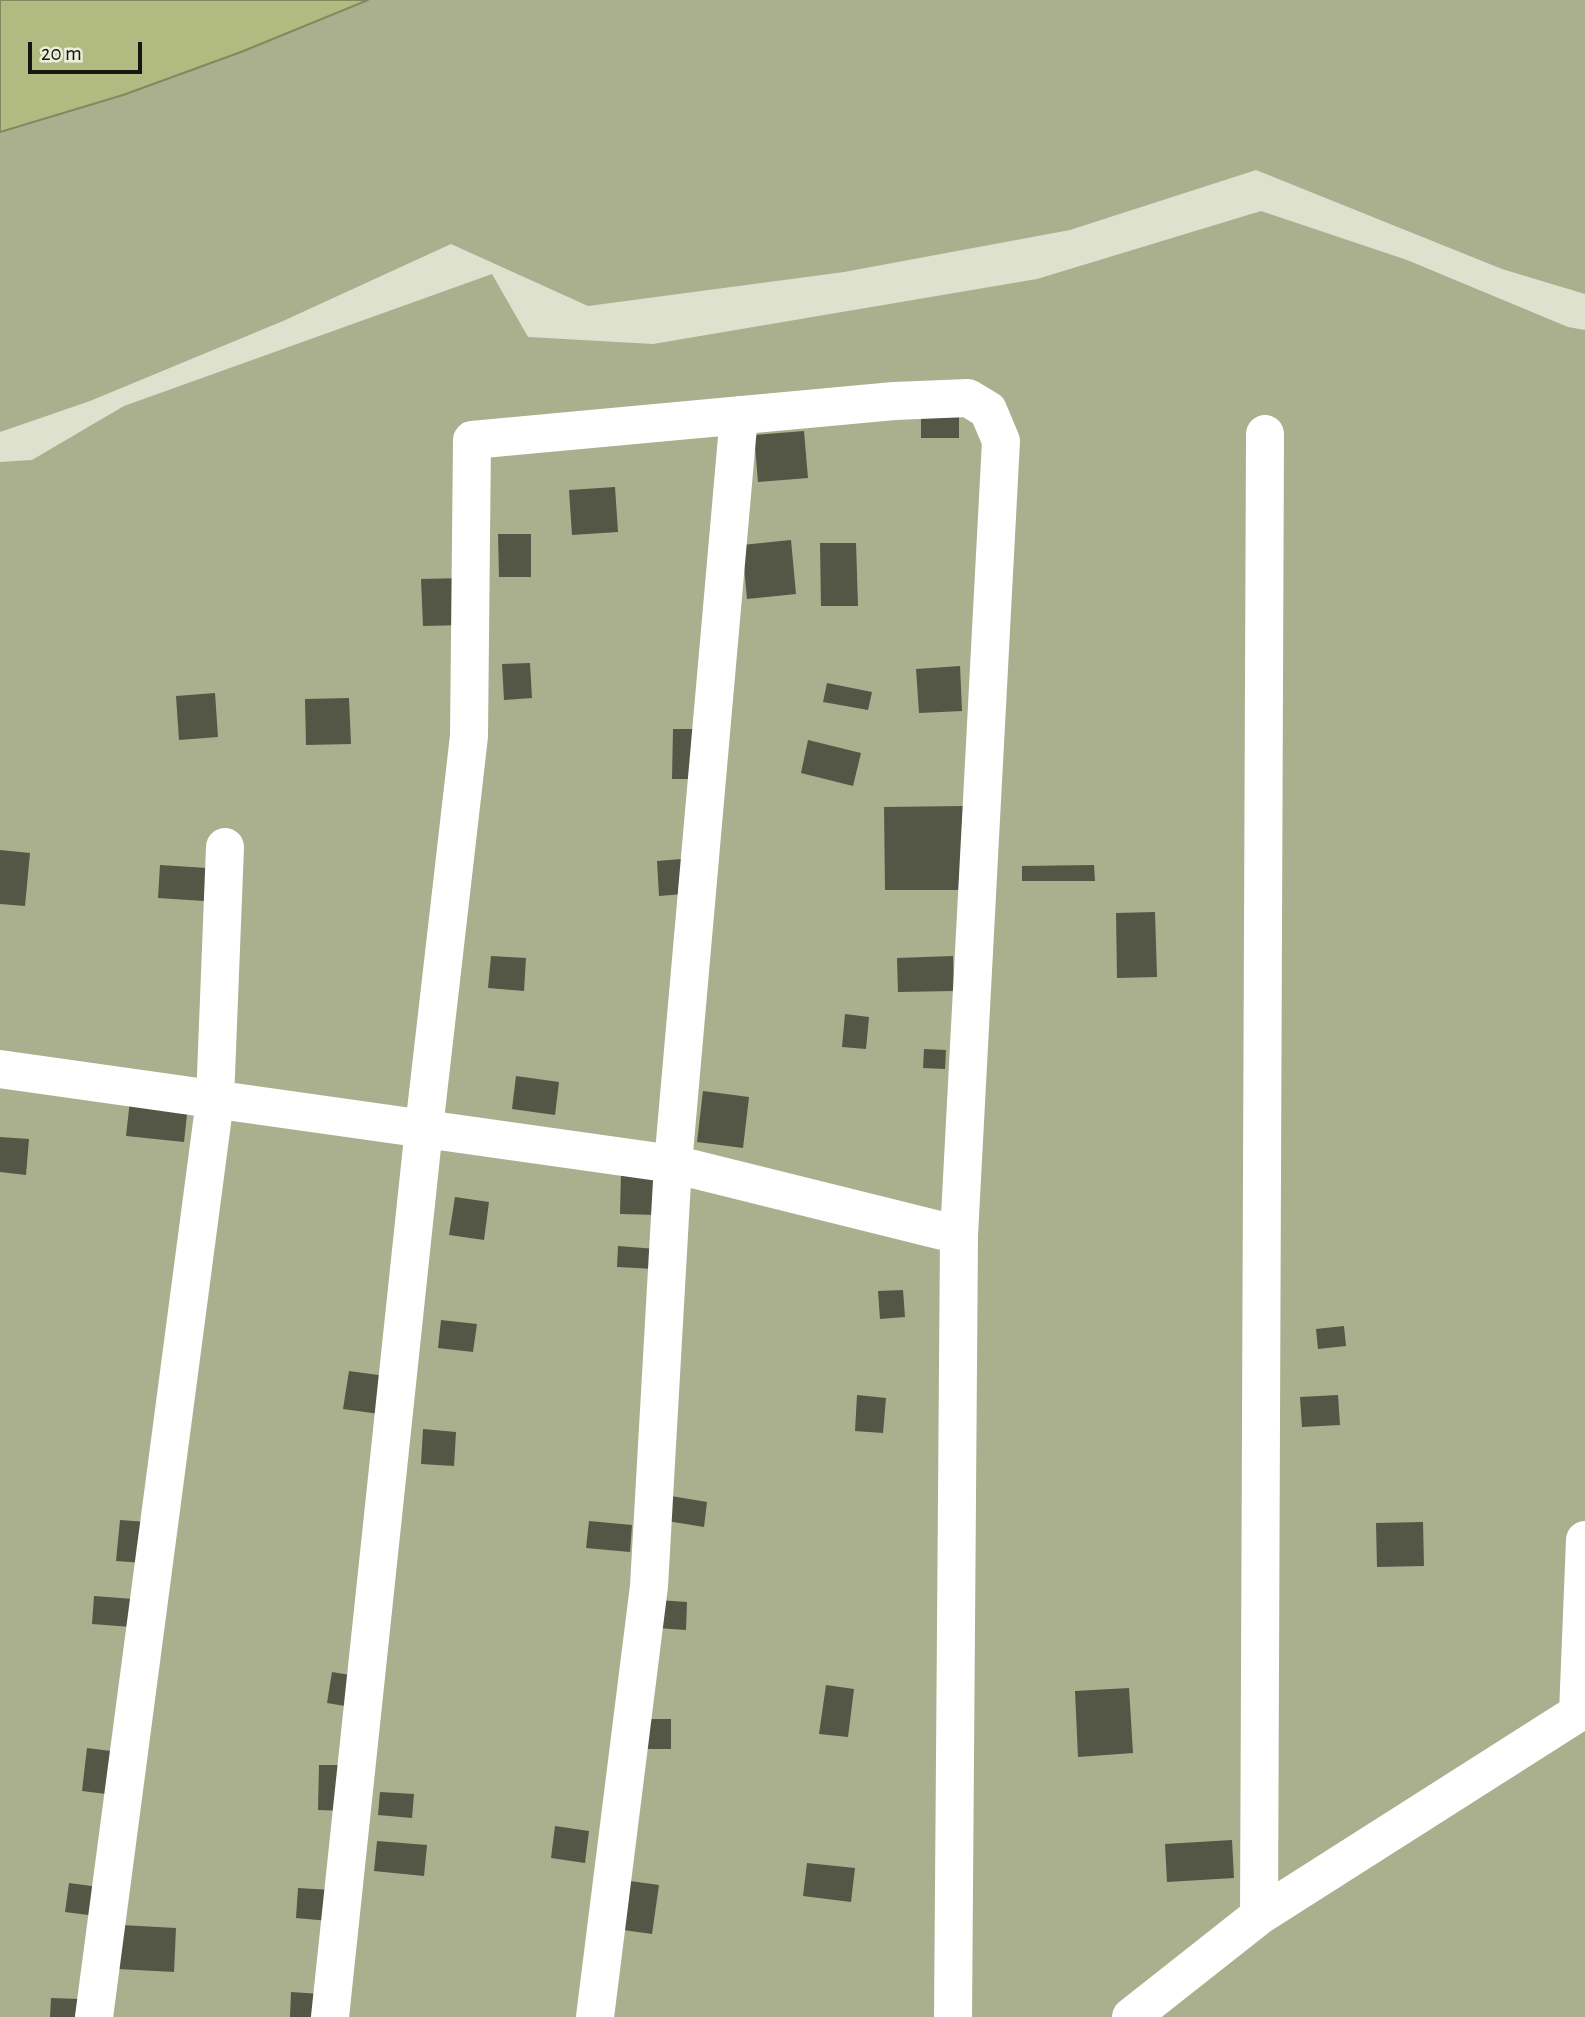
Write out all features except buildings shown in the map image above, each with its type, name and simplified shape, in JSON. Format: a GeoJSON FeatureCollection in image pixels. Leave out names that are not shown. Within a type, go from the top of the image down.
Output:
{"type":"FeatureCollection","features":[{"type":"Feature","properties":{"kind":"street"},"geometry":{"type":"LineString","coordinates":[[330,2017],[424,1128],[469,736],[472,440],[894,401],[968,398],[988,410],[1001,441],[960,1235],[953,2017]]}},
{"type":"Feature","properties":{"kind":"street"},"geometry":{"type":"LineString","coordinates":[[595,2017],[649,1586],[673,1164],[739,415]]}},
{"type":"Feature","properties":{"kind":"street"},"geometry":{"type":"LineString","coordinates":[[1259,1916],[1265,434]]}},
{"type":"Feature","properties":{"kind":"street"},"geometry":{"type":"LineString","coordinates":[[94,2017],[215,1100],[225,847]]}},
{"type":"Feature","properties":{"kind":"street"},"geometry":{"type":"LineString","coordinates":[[0,1069],[673,1164],[960,1235]]}},
{"type":"Feature","properties":{"kind":"street"},"geometry":{"type":"LineString","coordinates":[[1131,2017],[1259,1916],[1578,1713],[1585,1540]]}},
{"type":"Feature","properties":{"kind":"shaded area"},"geometry":{"type":"Polygon","coordinates":[[[0,0],[368,0],[241,52],[123,95],[0,132],[0,0]]]}},
{"type":"Feature","properties":{"kind":"shaded area"},"geometry":{"type":"Polygon","coordinates":[[[368,0],[1585,0],[1585,294],[1502,269],[1256,170],[1070,230],[844,272],[588,306],[451,244],[283,321],[90,401],[0,432],[0,132],[123,95],[241,52],[368,0]]]}},
{"type":"Feature","properties":{"kind":"shaded area"},"geometry":{"type":"Polygon","coordinates":[[[1261,211],[1407,260],[1568,327],[1585,330],[1585,2017],[0,2017],[0,462],[32,460],[124,406],[492,274],[528,337],[653,344],[1037,279],[1261,211]]]}}]}
